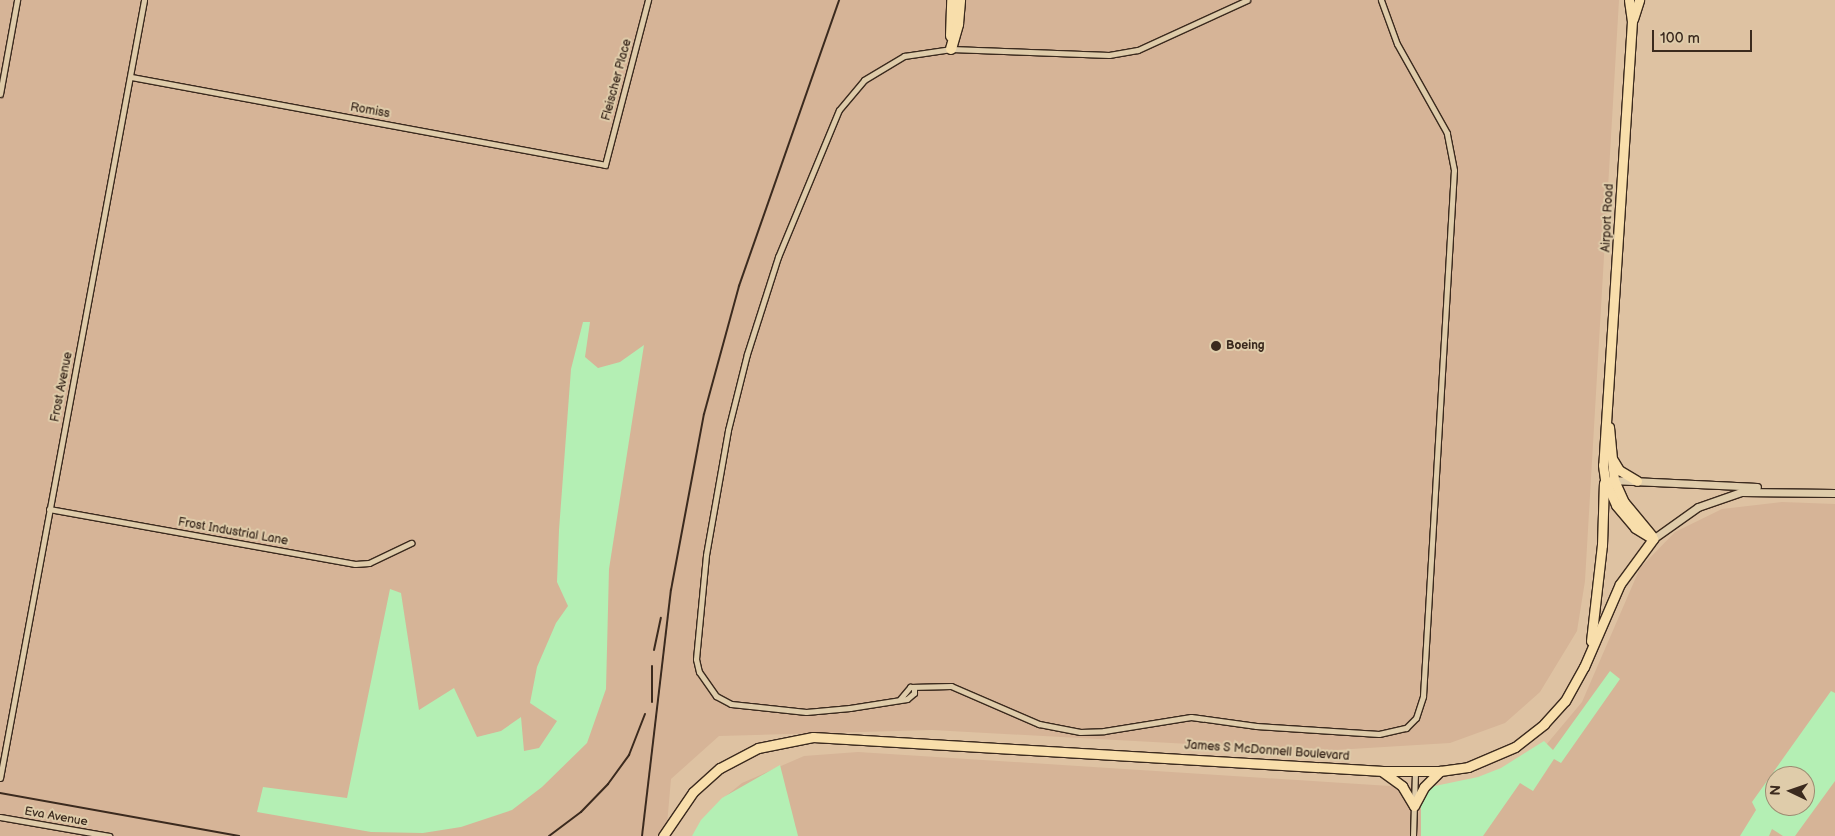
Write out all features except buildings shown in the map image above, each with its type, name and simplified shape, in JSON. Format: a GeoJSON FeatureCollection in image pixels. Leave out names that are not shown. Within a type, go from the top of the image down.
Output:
{"type":"FeatureCollection","features":[{"type":"Feature","properties":{"kind":"highway"},"geometry":{"type":"LineString","coordinates":[[951,49],[952,0]]}},
{"type":"Feature","properties":{"kind":"highway"},"geometry":{"type":"LineString","coordinates":[[951,49],[958,24],[960,0]]}},
{"type":"Feature","properties":{"kind":"main road","name":"Airport Road"},"geometry":{"type":"LineString","coordinates":[[1629,0],[1632,22],[1608,416],[1603,451],[1609,480],[1624,517],[1653,539]]}},
{"type":"Feature","properties":{"kind":"main road","name":"Airport Road"},"geometry":{"type":"LineString","coordinates":[[1632,22],[1639,0]]}},
{"type":"Feature","properties":{"kind":"main road","name":"Airport Road"},"geometry":{"type":"LineString","coordinates":[[1587,660],[1595,623],[1612,457],[1608,416]]}},
{"type":"Feature","properties":{"kind":"main road"},"geometry":{"type":"LineString","coordinates":[[1612,457],[1619,470],[1637,481]]}},
{"type":"Feature","properties":{"kind":"main road","name":"James S McDonnell Boulevard"},"geometry":{"type":"LineString","coordinates":[[663,836],[693,792],[720,768],[758,748],[813,737],[1415,773],[1440,772],[1482,762],[1530,736],[1565,701],[1587,660],[1620,584],[1653,539]]}},
{"type":"Feature","properties":{"kind":"main road"},"geometry":{"type":"LineString","coordinates":[[1383,771],[1402,786],[1414,806],[1424,788],[1440,772]]}},
{"type":"Feature","properties":{"kind":"street"},"geometry":{"type":"LineString","coordinates":[[0,94],[17,0]]}},
{"type":"Feature","properties":{"kind":"street","name":"Frost Avenue"},"geometry":{"type":"LineString","coordinates":[[0,777],[144,0]]}},
{"type":"Feature","properties":{"kind":"street","name":"Fleischer Place"},"geometry":{"type":"LineString","coordinates":[[605,165],[648,0]]}},
{"type":"Feature","properties":{"kind":"street"},"geometry":{"type":"LineString","coordinates":[[1247,0],[1138,50],[1109,56],[951,49],[922,51],[885,64],[847,96],[826,139],[758,314],[728,430],[703,576],[696,644],[700,672],[707,686],[716,696],[731,704],[806,712],[907,699],[914,693],[914,688],[950,686],[1039,724],[1080,732],[1113,730],[1191,717],[1256,726],[1379,734],[1406,728],[1416,718],[1423,696],[1454,170],[1447,133],[1397,44],[1381,0]]}},
{"type":"Feature","properties":{"kind":"street","name":"Romiss"},"geometry":{"type":"LineString","coordinates":[[131,77],[605,165]]}},
{"type":"Feature","properties":{"kind":"street","name":"James S McDonnell Boulevard"},"geometry":{"type":"LineString","coordinates":[[1609,480],[1735,484],[1775,490],[1835,493]]}},
{"type":"Feature","properties":{"kind":"street","name":"James S McDonnell Boulevard"},"geometry":{"type":"LineString","coordinates":[[1653,539],[1684,515],[1714,500],[1741,492],[1775,490]]}},
{"type":"Feature","properties":{"kind":"street","name":"Frost Industrial Lane"},"geometry":{"type":"LineString","coordinates":[[49,509],[355,564],[369,563],[411,543]]}},
{"type":"Feature","properties":{"kind":"street"},"geometry":{"type":"LineString","coordinates":[[1413,836],[1415,773]]}},
{"type":"Feature","properties":{"kind":"street","name":"Eva Avenue"},"geometry":{"type":"LineString","coordinates":[[0,817],[109,836]]}},
{"type":"Feature","properties":{"kind":"street"},"geometry":{"type":"LineString","coordinates":[[669,836],[670,824]]}},
{"type":"Feature","properties":{"kind":"shaded area"},"geometry":{"type":"Polygon","coordinates":[[[0,0],[1619,0],[1585,581],[1577,631],[1540,692],[1505,723],[1450,743],[1318,751],[932,730],[719,736],[671,779],[666,836],[0,836],[0,0]]]}},
{"type":"Feature","properties":{"kind":"shaded area"},"geometry":{"type":"Polygon","coordinates":[[[1782,502],[1835,504],[1835,836],[692,836],[721,800],[742,783],[804,756],[858,752],[1436,789],[1510,770],[1546,745],[1582,702],[1640,568],[1675,532],[1722,509],[1782,502]]]}},
{"type":"Feature","properties":{"kind":"green space"},"geometry":{"type":"Polygon","coordinates":[[[583,322],[590,322],[585,357],[598,368],[620,362],[644,345],[609,569],[606,689],[587,743],[542,787],[512,810],[461,827],[423,833],[371,832],[257,812],[263,787],[347,798],[390,589],[401,593],[419,710],[454,688],[477,737],[501,731],[521,717],[524,751],[539,748],[557,721],[530,703],[537,667],[556,623],[568,606],[557,582],[559,530],[571,369],[583,322]]]}},
{"type":"Feature","properties":{"kind":"green space"},"geometry":{"type":"Polygon","coordinates":[[[1610,671],[1620,679],[1561,763],[1554,759],[1533,791],[1520,783],[1483,836],[1421,836],[1421,801],[1430,787],[1478,777],[1501,768],[1544,741],[1553,750],[1610,671]]]}},
{"type":"Feature","properties":{"kind":"green space"},"geometry":{"type":"Polygon","coordinates":[[[1831,691],[1835,693],[1835,781],[1815,808],[1815,766],[1778,766],[1831,691]]]}},
{"type":"Feature","properties":{"kind":"green space"},"geometry":{"type":"Polygon","coordinates":[[[780,765],[798,836],[692,836],[701,820],[722,798],[780,765]]]}},
{"type":"Feature","properties":{"kind":"green space"},"geometry":{"type":"Polygon","coordinates":[[[1765,784],[1765,816],[1810,816],[1795,836],[1783,836],[1772,829],[1769,836],[1740,836],[1756,810],[1752,802],[1765,784]]]}},
{"type":"Feature","properties":{"kind":"railway"},"geometry":{"type":"LineString","coordinates":[[642,836],[671,590],[704,414],[739,286],[839,0]]}},
{"type":"Feature","properties":{"kind":"railway"},"geometry":{"type":"LineString","coordinates":[[654,650],[661,618]]}},
{"type":"Feature","properties":{"kind":"railway"},"geometry":{"type":"LineString","coordinates":[[652,666],[652,702]]}},
{"type":"Feature","properties":{"kind":"railway"},"geometry":{"type":"LineString","coordinates":[[549,836],[581,812],[608,784],[629,755],[645,714]]}},
{"type":"Feature","properties":{"kind":"railway"},"geometry":{"type":"LineString","coordinates":[[0,793],[239,836]]}},
{"type":"Feature","properties":{"kind":"place","name":"Boeing"},"geometry":{"type":"Point","coordinates":[1216,346]}}]}
